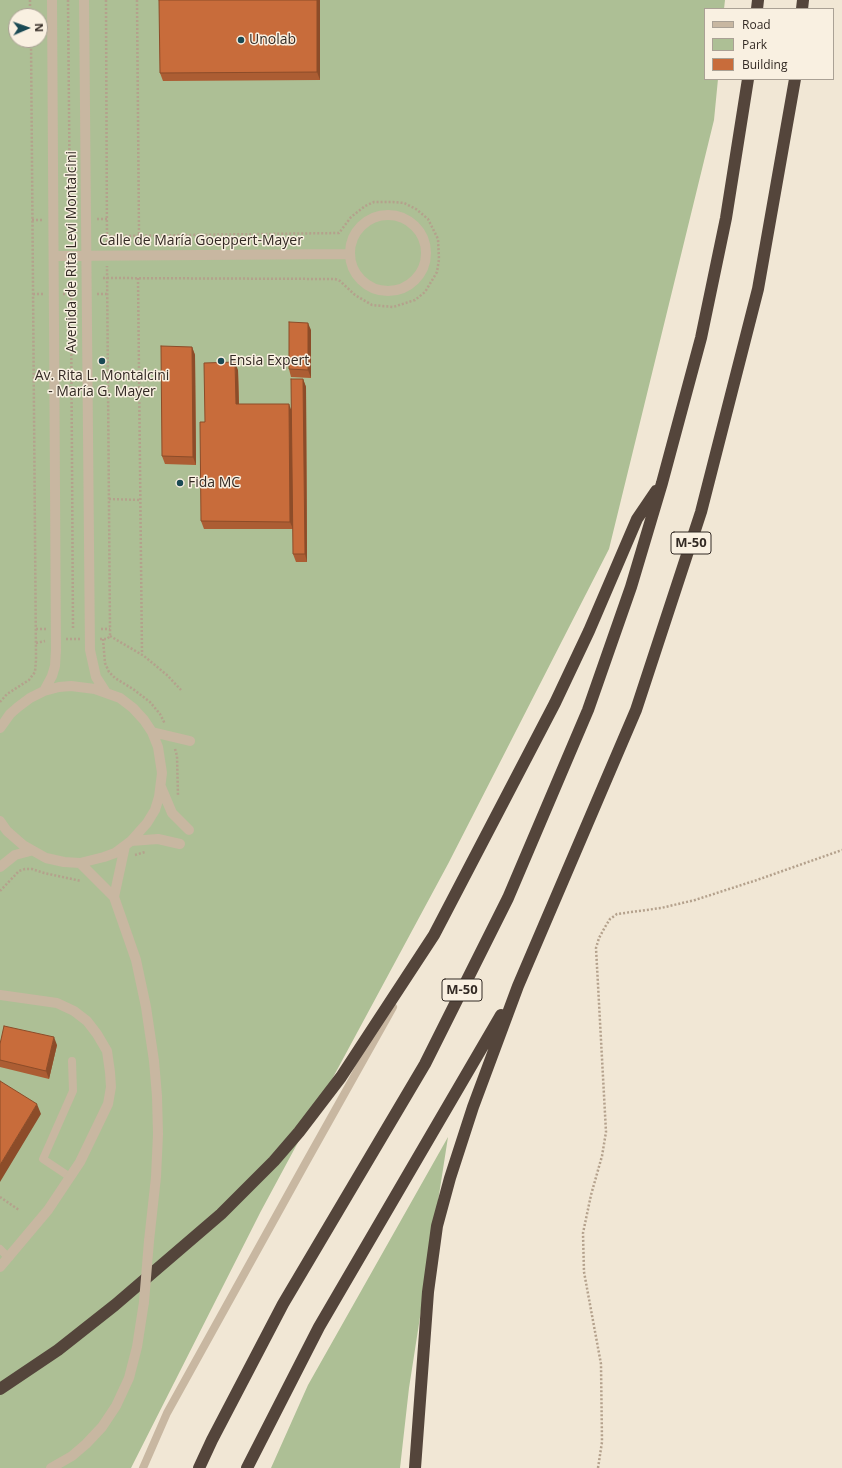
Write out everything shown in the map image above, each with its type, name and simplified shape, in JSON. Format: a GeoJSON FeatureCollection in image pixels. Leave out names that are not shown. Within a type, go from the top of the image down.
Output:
{"type":"FeatureCollection","features":[{"type":"Feature","properties":{"kind":"highway","name":"M-50"},"geometry":{"type":"LineString","coordinates":[[199,1468],[283,1304],[425,1064],[508,898],[588,710],[631,587],[662,483],[701,338],[726,218],[748,80]]}},
{"type":"Feature","properties":{"kind":"highway","name":"M-50"},"geometry":{"type":"LineString","coordinates":[[247,1468],[319,1327],[518,986],[636,710],[701,512],[758,288],[795,80]]}},
{"type":"Feature","properties":{"kind":"highway"},"geometry":{"type":"LineString","coordinates":[[0,1389],[58,1350],[115,1305],[221,1214],[274,1161],[299,1132],[341,1077],[434,935],[555,703],[589,631],[637,519],[662,483]]}},
{"type":"Feature","properties":{"kind":"highway"},"geometry":{"type":"LineString","coordinates":[[416,1468],[428,1292],[437,1226],[450,1178],[473,1106],[518,986]]}},
{"type":"Feature","properties":{"kind":"street","name":"Avenida de Rita Levi Montalcini"},"geometry":{"type":"LineString","coordinates":[[44,691],[52,676],[55,666],[56,640],[52,0]]}},
{"type":"Feature","properties":{"kind":"street","name":"Avenida de Rita Levi Montalcini"},"geometry":{"type":"LineString","coordinates":[[84,0],[89,634],[90,650],[96,677],[105,691]]}},
{"type":"Feature","properties":{"kind":"street"},"geometry":{"type":"LineString","coordinates":[[387,215],[401,217],[414,225],[423,238],[426,252],[424,267],[416,280],[403,288],[389,292],[374,289],[361,281],[353,269],[349,254],[352,240],[360,227],[372,218],[387,215]]}},
{"type":"Feature","properties":{"kind":"street","name":"Calle de María Goeppert-Mayer"},"geometry":{"type":"LineString","coordinates":[[54,256],[349,254]]}},
{"type":"Feature","properties":{"kind":"street"},"geometry":{"type":"LineString","coordinates":[[0,728],[10,714],[18,707],[30,698],[44,691],[59,687],[72,686],[87,687],[105,691],[120,698],[133,708],[144,720],[152,732],[160,755],[162,773],[160,797],[144,828],[128,844],[104,858],[80,863],[56,861],[46,858],[30,851],[14,838],[1,822]]}},
{"type":"Feature","properties":{"kind":"street"},"geometry":{"type":"LineString","coordinates":[[152,732],[190,741]]}},
{"type":"Feature","properties":{"kind":"street"},"geometry":{"type":"LineString","coordinates":[[161,787],[172,813],[189,830]]}},
{"type":"Feature","properties":{"kind":"street"},"geometry":{"type":"LineString","coordinates":[[0,834],[1,822]]}},
{"type":"Feature","properties":{"kind":"street"},"geometry":{"type":"LineString","coordinates":[[128,844],[158,839],[180,844]]}},
{"type":"Feature","properties":{"kind":"street"},"geometry":{"type":"LineString","coordinates":[[114,897],[128,844]]}},
{"type":"Feature","properties":{"kind":"street"},"geometry":{"type":"LineString","coordinates":[[0,867],[15,855],[30,851]]}},
{"type":"Feature","properties":{"kind":"street"},"geometry":{"type":"LineString","coordinates":[[52,1468],[72,1456],[102,1427],[116,1406],[129,1378],[137,1347],[144,1302],[156,1177],[158,1134],[154,1061],[146,1007],[136,960],[114,897],[80,863]]}},
{"type":"Feature","properties":{"kind":"street"},"geometry":{"type":"LineString","coordinates":[[0,995],[57,1003],[74,1011],[87,1021],[107,1051],[111,1087],[108,1104],[80,1162],[48,1210],[0,1267]]}},
{"type":"Feature","properties":{"kind":"lane"},"geometry":{"type":"LineString","coordinates":[[143,1468],[167,1413],[434,935]]}},
{"type":"Feature","properties":{"kind":"lane"},"geometry":{"type":"LineString","coordinates":[[70,1177],[42,1159],[73,1091],[72,1062]]}},
{"type":"Feature","properties":{"kind":"lane"},"geometry":{"type":"LineString","coordinates":[[0,1249],[9,1258]]}},
{"type":"Feature","properties":{"kind":"path"},"geometry":{"type":"LineString","coordinates":[[68,0],[70,220]]}},
{"type":"Feature","properties":{"kind":"path"},"geometry":{"type":"LineString","coordinates":[[106,0],[110,636]]}},
{"type":"Feature","properties":{"kind":"path"},"geometry":{"type":"LineString","coordinates":[[137,0],[139,235]]}},
{"type":"Feature","properties":{"kind":"path"},"geometry":{"type":"LineString","coordinates":[[0,702],[7,694],[29,680],[35,672],[36,629],[31,48]]}},
{"type":"Feature","properties":{"kind":"path"},"geometry":{"type":"LineString","coordinates":[[32,220],[108,219]]}},
{"type":"Feature","properties":{"kind":"path"},"geometry":{"type":"LineString","coordinates":[[138,278],[142,654]]}},
{"type":"Feature","properties":{"kind":"path"},"geometry":{"type":"LineString","coordinates":[[33,294],[107,294]]}},
{"type":"Feature","properties":{"kind":"path"},"geometry":{"type":"LineString","coordinates":[[71,294],[73,629]]}},
{"type":"Feature","properties":{"kind":"path"},"geometry":{"type":"LineString","coordinates":[[108,500],[141,500]]}},
{"type":"Feature","properties":{"kind":"path"},"geometry":{"type":"LineString","coordinates":[[36,629],[73,629],[103,639],[107,639],[110,636]]}},
{"type":"Feature","properties":{"kind":"path"},"geometry":{"type":"LineString","coordinates":[[36,643],[110,629]]}},
{"type":"Feature","properties":{"kind":"path"},"geometry":{"type":"LineString","coordinates":[[110,636],[142,654],[167,675],[181,690]]}},
{"type":"Feature","properties":{"kind":"path"},"geometry":{"type":"LineString","coordinates":[[103,639],[105,663],[109,672],[115,678],[150,702],[160,714],[171,737],[177,756],[178,799]]}},
{"type":"Feature","properties":{"kind":"path"},"geometry":{"type":"LineString","coordinates":[[598,1468],[602,1442],[601,1364],[584,1272],[583,1233],[591,1195],[602,1156],[606,1132],[596,961],[596,948],[599,938],[605,926],[617,914],[661,908],[695,900],[842,850]]}},
{"type":"Feature","properties":{"kind":"path"},"geometry":{"type":"LineString","coordinates":[[132,858],[136,854],[147,851]]}},
{"type":"Feature","properties":{"kind":"path"},"geometry":{"type":"LineString","coordinates":[[0,891],[19,871],[25,869],[32,869],[84,883]]}},
{"type":"Feature","properties":{"kind":"path"},"geometry":{"type":"LineString","coordinates":[[0,1197],[19,1210]]}},
{"type":"Feature","properties":{"kind":"green space"},"geometry":{"type":"Polygon","coordinates":[[[0,0],[725,0],[724,8],[704,8],[704,80],[718,80],[714,120],[609,549],[448,864],[261,1211],[131,1468],[0,1468],[0,0]]]}},
{"type":"Feature","properties":{"kind":"green space"},"geometry":{"type":"Polygon","coordinates":[[[448,1137],[409,1388],[400,1468],[271,1468],[308,1385],[448,1137]]]}},
{"type":"Feature","properties":{"kind":"building","name":"Unolab"},"geometry":{"type":"Polygon","coordinates":[[[159,0],[317,0],[317,72],[160,73],[159,0]]]}},
{"type":"Feature","properties":{"kind":"building"},"geometry":{"type":"Polygon","coordinates":[[[289,322],[308,323],[308,370],[289,369],[289,322]]]}},
{"type":"Feature","properties":{"kind":"building"},"geometry":{"type":"Polygon","coordinates":[[[161,346],[192,347],[193,457],[162,456],[161,346]]]}},
{"type":"Feature","properties":{"kind":"building"},"geometry":{"type":"Polygon","coordinates":[[[235,362],[236,404],[289,404],[290,522],[201,521],[200,422],[205,422],[204,363],[235,362]]]}},
{"type":"Feature","properties":{"kind":"building"},"geometry":{"type":"Polygon","coordinates":[[[291,379],[303,379],[305,554],[293,554],[291,379]]]}},
{"type":"Feature","properties":{"kind":"building"},"geometry":{"type":"Polygon","coordinates":[[[4,1026],[54,1037],[46,1071],[0,1060],[0,1044],[4,1026]]]}},
{"type":"Feature","properties":{"kind":"building"},"geometry":{"type":"Polygon","coordinates":[[[0,1081],[37,1104],[0,1165],[0,1081]]]}},
{"type":"Feature","properties":{"kind":"place","name":"Unolab"},"geometry":{"type":"Point","coordinates":[241,40]}},
{"type":"Feature","properties":{"kind":"place","name":"Av. Rita L. Montalcini - María G. Mayer"},"geometry":{"type":"Point","coordinates":[102,361]}},
{"type":"Feature","properties":{"kind":"place","name":"Ensia Expert"},"geometry":{"type":"Point","coordinates":[221,361]}},
{"type":"Feature","properties":{"kind":"place","name":"Fida MC"},"geometry":{"type":"Point","coordinates":[180,483]}}]}
